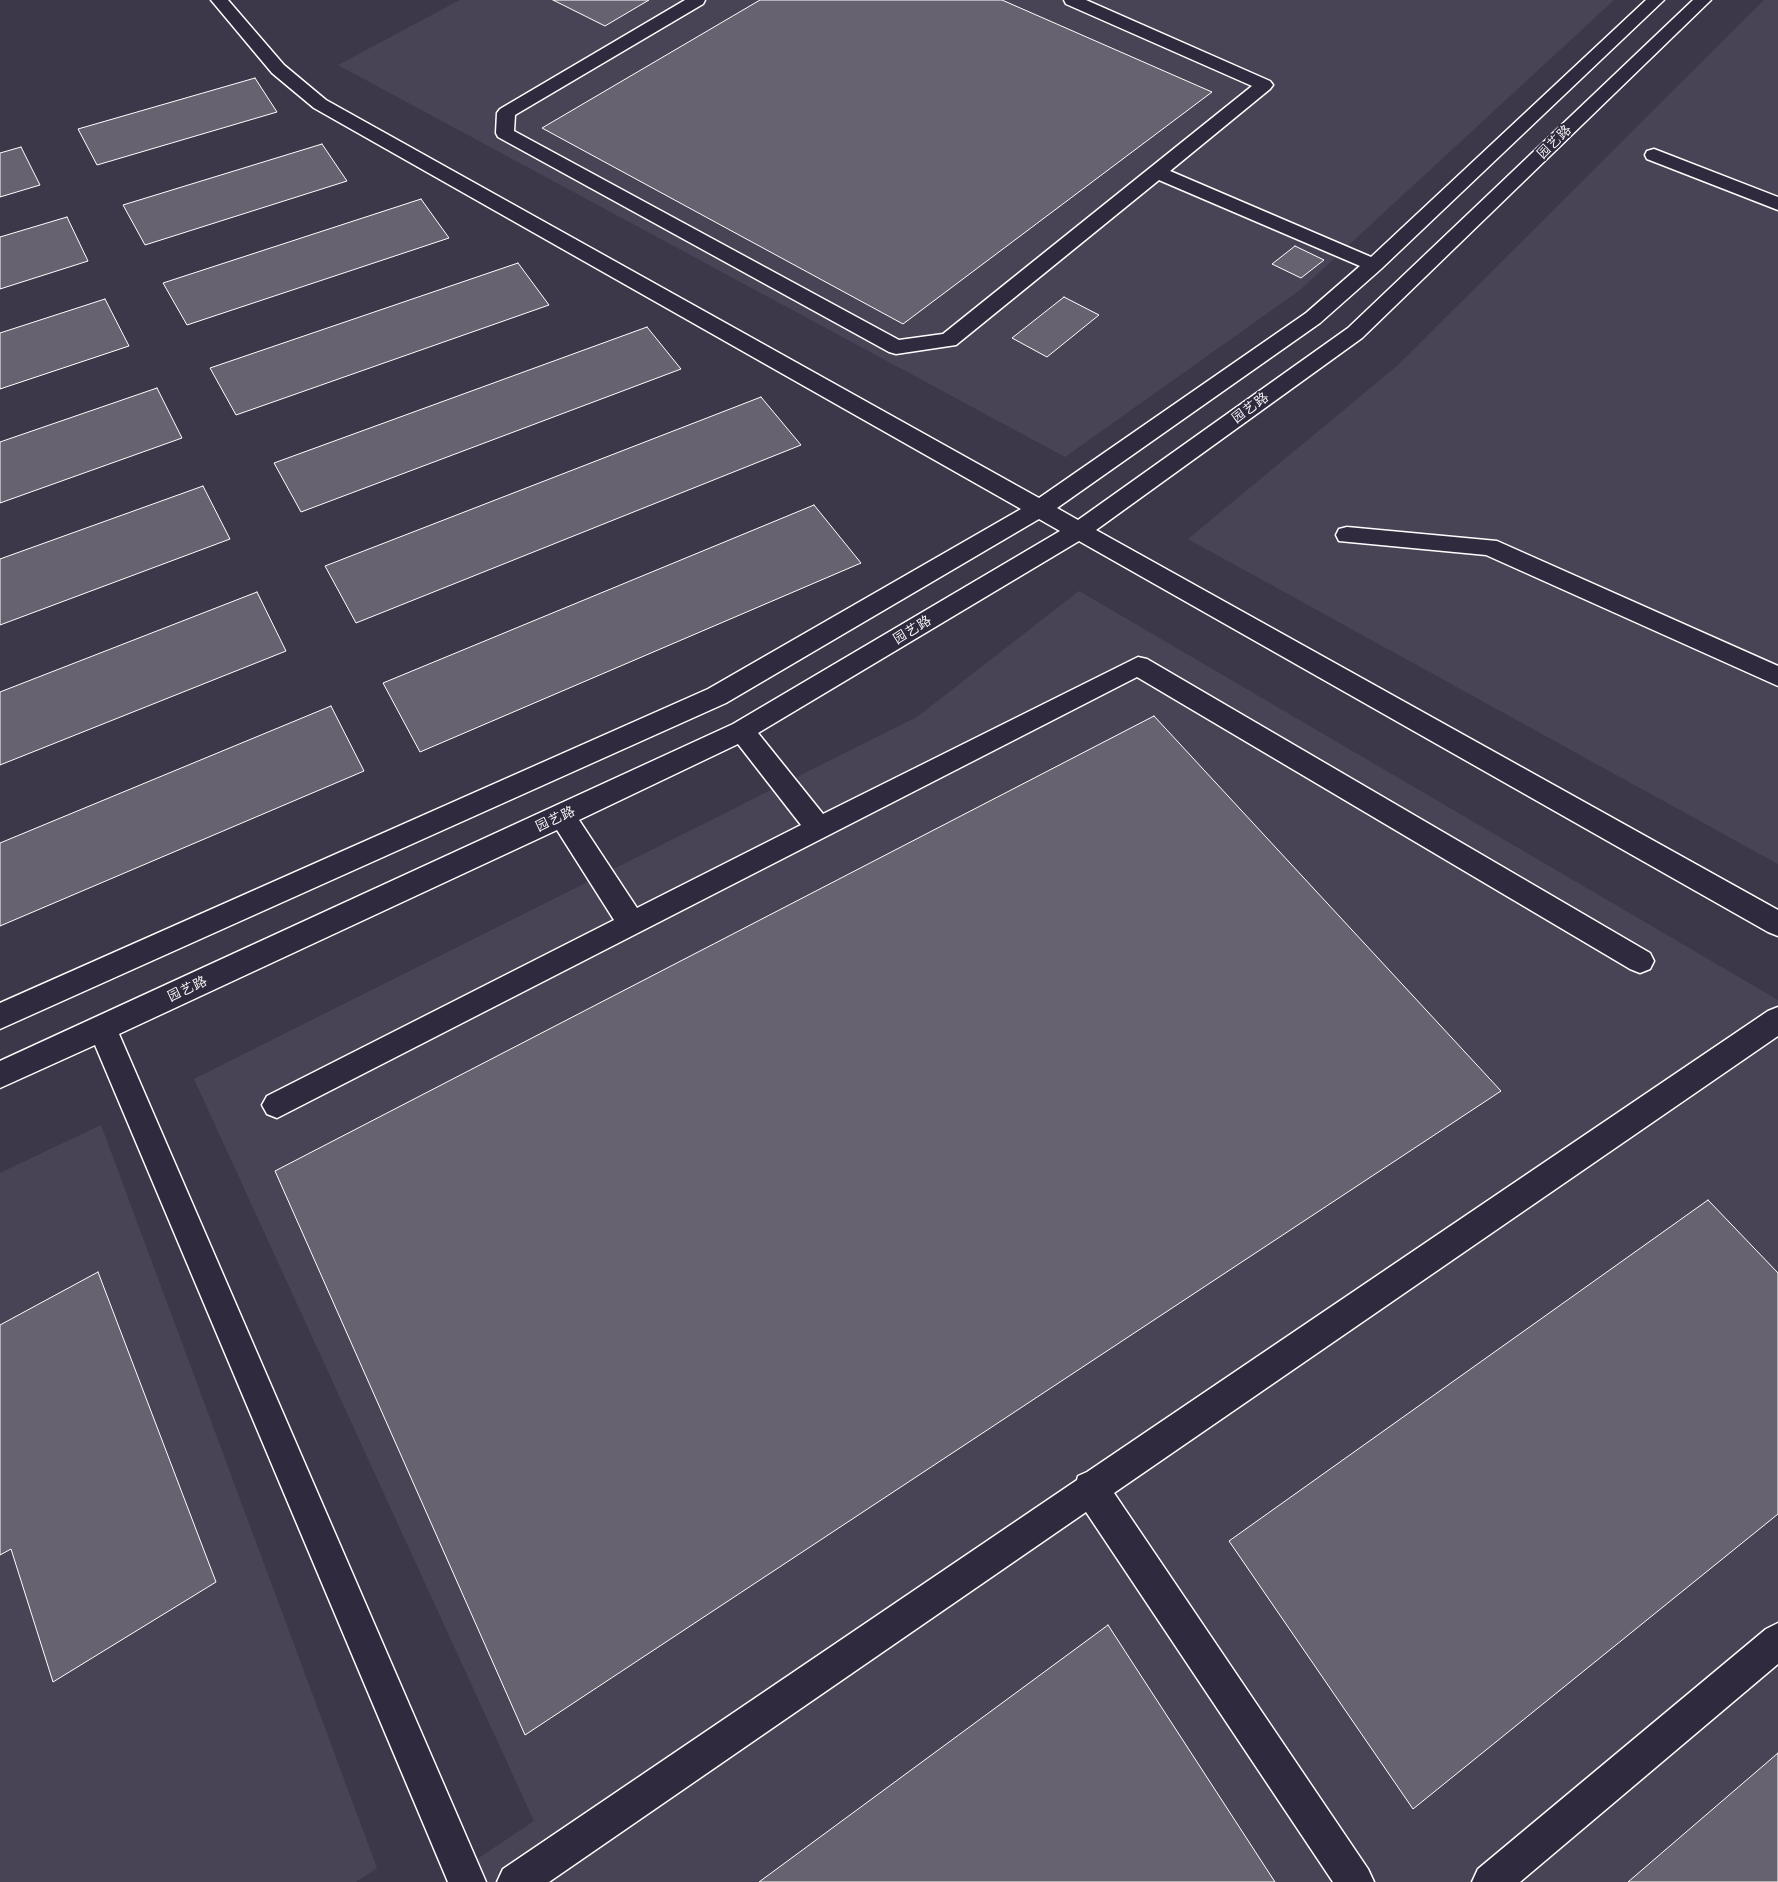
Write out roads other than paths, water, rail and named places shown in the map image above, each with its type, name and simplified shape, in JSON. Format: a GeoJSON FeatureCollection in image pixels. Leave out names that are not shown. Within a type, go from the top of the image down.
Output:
{"type":"FeatureCollection","features":[{"type":"Feature","properties":{"kind":"street"},"geometry":{"type":"LineString","coordinates":[[219,0],[278,69],[320,104],[1778,924]]}},
{"type":"Feature","properties":{"kind":"street"},"geometry":{"type":"LineString","coordinates":[[697,0],[506,113],[505,133],[896,347],[949,340],[1264,85],[1072,0]]}},
{"type":"Feature","properties":{"kind":"street"},"geometry":{"type":"LineString","coordinates":[[0,1016],[717,696],[1040,508],[1313,318],[1374,265],[1656,0]]}},
{"type":"Feature","properties":{"kind":"street","name":"园艺路"},"geometry":{"type":"LineString","coordinates":[[0,1075],[742,731],[1080,530],[1355,333],[1703,0]]}},
{"type":"Feature","properties":{"kind":"street"},"geometry":{"type":"LineString","coordinates":[[1654,156],[1778,204]]}},
{"type":"Feature","properties":{"kind":"street"},"geometry":{"type":"LineString","coordinates":[[1156,172],[1374,265]]}},
{"type":"Feature","properties":{"kind":"street"},"geometry":{"type":"LineString","coordinates":[[1347,535],[1489,547],[1778,677]]}},
{"type":"Feature","properties":{"kind":"street"},"geometry":{"type":"LineString","coordinates":[[276,1106],[1138,666],[1640,961]]}},
{"type":"Feature","properties":{"kind":"street"},"geometry":{"type":"LineString","coordinates":[[742,731],[819,829]]}},
{"type":"Feature","properties":{"kind":"street"},"geometry":{"type":"LineString","coordinates":[[562,816],[632,924]]}},
{"type":"Feature","properties":{"kind":"street"},"geometry":{"type":"LineString","coordinates":[[516,1882],[1090,1488],[1776,1024]]}},
{"type":"Feature","properties":{"kind":"street"},"geometry":{"type":"LineString","coordinates":[[102,1028],[467,1882]]}},
{"type":"Feature","properties":{"kind":"street"},"geometry":{"type":"LineString","coordinates":[[1090,1488],[1355,1882]]}},
{"type":"Feature","properties":{"kind":"street"},"geometry":{"type":"LineString","coordinates":[[1491,1882],[1778,1641]]}}]}
